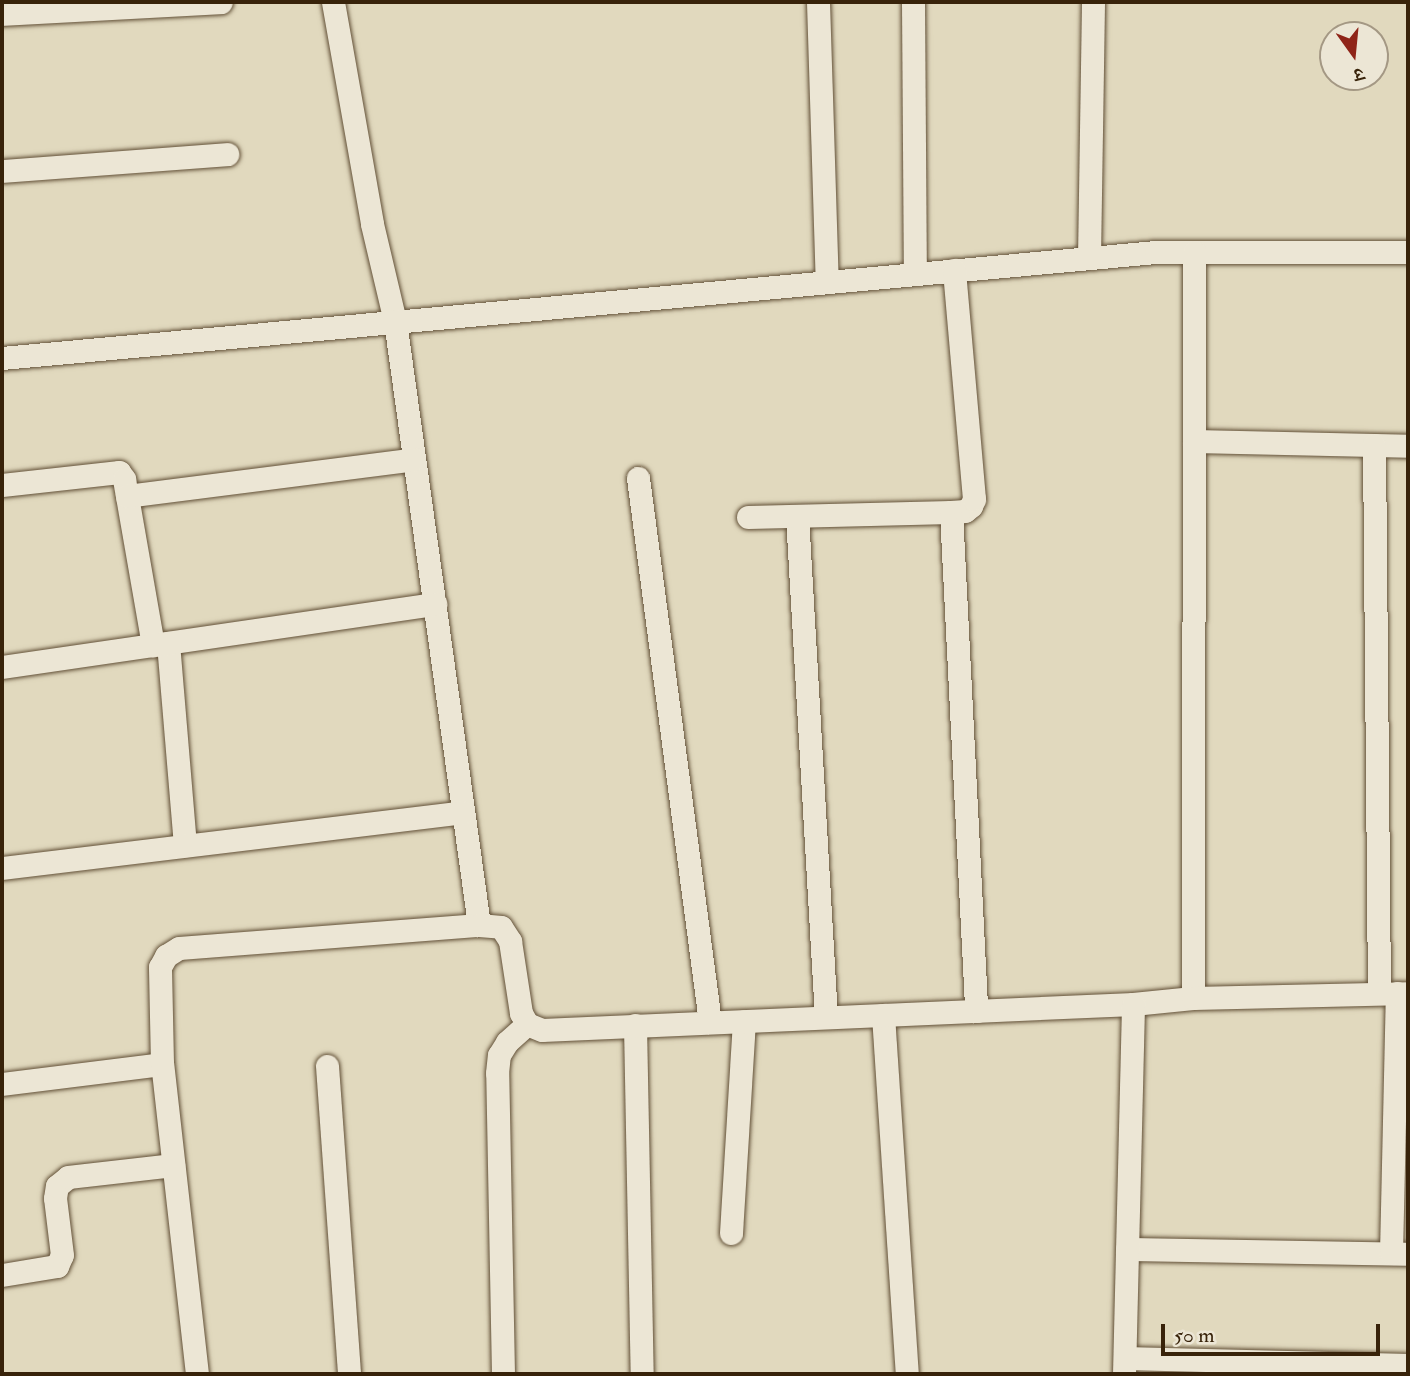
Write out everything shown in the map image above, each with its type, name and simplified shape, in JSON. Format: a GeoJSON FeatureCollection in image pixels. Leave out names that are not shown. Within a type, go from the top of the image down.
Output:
{"type":"FeatureCollection","features":[{"type":"Feature","properties":{"kind":"street"},"geometry":{"type":"LineString","coordinates":[[2,14],[221,2]]}},
{"type":"Feature","properties":{"kind":"street"},"geometry":{"type":"LineString","coordinates":[[333,2],[372,224],[395,321],[479,925]]}},
{"type":"Feature","properties":{"kind":"street"},"geometry":{"type":"LineString","coordinates":[[818,2],[827,282]]}},
{"type":"Feature","properties":{"kind":"street"},"geometry":{"type":"LineString","coordinates":[[913,2],[915,274]]}},
{"type":"Feature","properties":{"kind":"street"},"geometry":{"type":"LineString","coordinates":[[1089,258],[1093,2]]}},
{"type":"Feature","properties":{"kind":"street"},"geometry":{"type":"LineString","coordinates":[[2,171],[226,154]]}},
{"type":"Feature","properties":{"kind":"street"},"geometry":{"type":"LineString","coordinates":[[2,358],[1089,258],[1194,252],[1408,252]]}},
{"type":"Feature","properties":{"kind":"street"},"geometry":{"type":"LineString","coordinates":[[1193,998],[1194,252]]}},
{"type":"Feature","properties":{"kind":"street"},"geometry":{"type":"LineString","coordinates":[[748,517],[965,511],[974,499],[954,270]]}},
{"type":"Feature","properties":{"kind":"street"},"geometry":{"type":"LineString","coordinates":[[1194,442],[1408,446]]}},
{"type":"Feature","properties":{"kind":"street"},"geometry":{"type":"LineString","coordinates":[[1127,1249],[1400,1254],[1394,993],[1374,445]]}},
{"type":"Feature","properties":{"kind":"street"},"geometry":{"type":"LineString","coordinates":[[127,496],[414,459]]}},
{"type":"Feature","properties":{"kind":"street"},"geometry":{"type":"LineString","coordinates":[[2,485],[119,472],[124,479],[161,644],[185,845]]}},
{"type":"Feature","properties":{"kind":"street"},"geometry":{"type":"LineString","coordinates":[[638,478],[710,1022]]}},
{"type":"Feature","properties":{"kind":"street"},"geometry":{"type":"LineString","coordinates":[[951,512],[976,1011]]}},
{"type":"Feature","properties":{"kind":"street"},"geometry":{"type":"LineString","coordinates":[[797,516],[826,1017]]}},
{"type":"Feature","properties":{"kind":"street"},"geometry":{"type":"LineString","coordinates":[[2,667],[435,604]]}},
{"type":"Feature","properties":{"kind":"street"},"geometry":{"type":"LineString","coordinates":[[2,867],[463,812]]}},
{"type":"Feature","properties":{"kind":"street"},"geometry":{"type":"LineString","coordinates":[[197,1374],[162,1064],[160,967],[166,956],[179,948],[479,925],[502,928],[510,941],[521,1013],[527,1024],[542,1030],[1133,1004],[1193,998],[1394,993]]}},
{"type":"Feature","properties":{"kind":"street"},"geometry":{"type":"LineString","coordinates":[[1133,1004],[1125,1366],[1396,1368]]}},
{"type":"Feature","properties":{"kind":"street"},"geometry":{"type":"LineString","coordinates":[[883,1015],[907,1374]]}},
{"type":"Feature","properties":{"kind":"street"},"geometry":{"type":"LineString","coordinates":[[731,1233],[744,1021]]}},
{"type":"Feature","properties":{"kind":"street"},"geometry":{"type":"LineString","coordinates":[[503,1374],[497,1073],[499,1055],[507,1042],[527,1024]]}},
{"type":"Feature","properties":{"kind":"street"},"geometry":{"type":"LineString","coordinates":[[635,1025],[642,1374]]}},
{"type":"Feature","properties":{"kind":"street"},"geometry":{"type":"LineString","coordinates":[[2,1084],[162,1064]]}},
{"type":"Feature","properties":{"kind":"street"},"geometry":{"type":"LineString","coordinates":[[327,1066],[349,1374]]}},
{"type":"Feature","properties":{"kind":"street"},"geometry":{"type":"LineString","coordinates":[[2,1275],[57,1266],[62,1255],[55,1198],[57,1186],[68,1177],[173,1165]]}}]}
